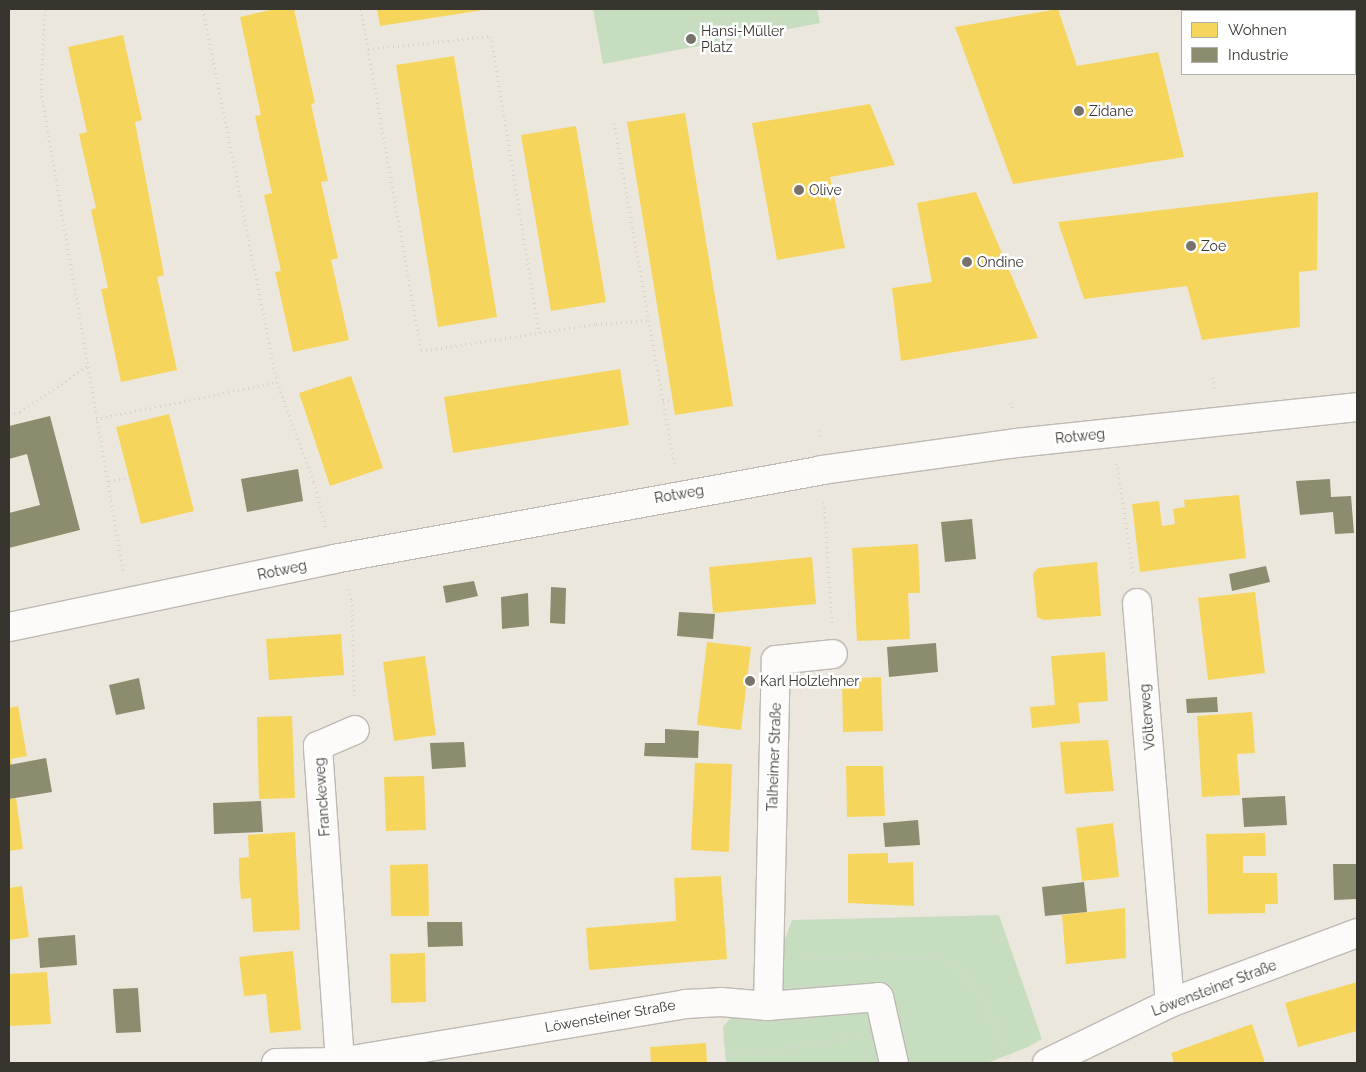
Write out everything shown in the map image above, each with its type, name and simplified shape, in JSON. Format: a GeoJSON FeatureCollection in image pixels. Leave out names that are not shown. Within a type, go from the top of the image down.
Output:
{"type":"FeatureCollection","features":[{"type":"Feature","properties":{"kind":"street","name":"Rotweg"},"geometry":{"type":"LineString","coordinates":[[9,627],[334,559],[679,494],[822,470],[1113,432],[1357,407]]}},
{"type":"Feature","properties":{"kind":"street","name":"Völterweg"},"geometry":{"type":"LineString","coordinates":[[1137,603],[1170,1003]]}},
{"type":"Feature","properties":{"kind":"street","name":"Talheimer Straße"},"geometry":{"type":"LineString","coordinates":[[768,1006],[776,660],[833,654]]}},
{"type":"Feature","properties":{"kind":"street","name":"Franckeweg"},"geometry":{"type":"LineString","coordinates":[[340,1062],[318,746],[355,730]]}},
{"type":"Feature","properties":{"kind":"street","name":"Löwensteiner Straße"},"geometry":{"type":"LineString","coordinates":[[1047,1063],[1170,1003],[1357,934]]}},
{"type":"Feature","properties":{"kind":"street","name":"Löwensteiner Straße"},"geometry":{"type":"LineString","coordinates":[[276,1063],[340,1062],[685,1004],[721,1002],[768,1006],[879,997],[894,1063]]}},
{"type":"Feature","properties":{"kind":"path"},"geometry":{"type":"LineString","coordinates":[[45,9],[41,91],[86,366],[109,481],[121,561]]}},
{"type":"Feature","properties":{"kind":"path"},"geometry":{"type":"LineString","coordinates":[[203,9],[276,382],[314,482],[323,520]]}},
{"type":"Feature","properties":{"kind":"path"},"geometry":{"type":"LineString","coordinates":[[361,9],[421,351],[539,332],[650,320]]}},
{"type":"Feature","properties":{"kind":"path"},"geometry":{"type":"LineString","coordinates":[[368,48],[491,36],[539,332]]}},
{"type":"Feature","properties":{"kind":"path"},"geometry":{"type":"LineString","coordinates":[[614,123],[679,494]]}},
{"type":"Feature","properties":{"kind":"path"},"geometry":{"type":"LineString","coordinates":[[9,414],[20,412],[86,366]]}},
{"type":"Feature","properties":{"kind":"path"},"geometry":{"type":"LineString","coordinates":[[96,419],[276,382]]}},
{"type":"Feature","properties":{"kind":"path"},"geometry":{"type":"LineString","coordinates":[[664,402],[672,400]]}},
{"type":"Feature","properties":{"kind":"path"},"geometry":{"type":"LineString","coordinates":[[1113,432],[1137,603]]}},
{"type":"Feature","properties":{"kind":"path"},"geometry":{"type":"LineString","coordinates":[[822,470],[833,654]]}},
{"type":"Feature","properties":{"kind":"path"},"geometry":{"type":"LineString","coordinates":[[109,481],[129,478]]}},
{"type":"Feature","properties":{"kind":"path"},"geometry":{"type":"LineString","coordinates":[[334,559],[352,600],[355,730]]}},
{"type":"Feature","properties":{"kind":"path"},"geometry":{"type":"LineString","coordinates":[[769,959],[940,957],[960,969],[987,1006],[1010,1063]]}},
{"type":"Feature","properties":{"kind":"path"},"geometry":{"type":"LineString","coordinates":[[727,1055],[887,1034]]}},
{"type":"Feature","properties":{"kind":"green space","name":"Hansi-Müller Platz"},"geometry":{"type":"Polygon","coordinates":[[[593,9],[817,9],[820,23],[603,64],[593,9]]]}},
{"type":"Feature","properties":{"kind":"green space"},"geometry":{"type":"Polygon","coordinates":[[[999,915],[1042,1039],[1028,1047],[987,1063],[726,1063],[723,1027],[777,960],[792,920],[999,915]]]}},
{"type":"Feature","properties":{"kind":"building: Wohnen"},"geometry":{"type":"Polygon","coordinates":[[[274,9],[294,9],[315,103],[311,104],[328,181],[321,182],[338,258],[331,260],[349,340],[293,352],[275,272],[281,271],[264,195],[272,193],[255,116],[261,115],[240,17],[274,9]]]}},
{"type":"Feature","properties":{"kind":"building: Wohnen"},"geometry":{"type":"Polygon","coordinates":[[[377,9],[483,9],[483,10],[380,26],[377,9]]]}},
{"type":"Feature","properties":{"kind":"building: Wohnen","name":"Zidane"},"geometry":{"type":"Polygon","coordinates":[[[1058,9],[1077,66],[1158,52],[1184,157],[1013,184],[955,27],[1058,9]]]}},
{"type":"Feature","properties":{"kind":"building: Wohnen"},"geometry":{"type":"Polygon","coordinates":[[[123,35],[142,120],[135,122],[164,275],[157,277],[177,370],[121,382],[101,289],[108,288],[91,210],[96,208],[79,134],[87,132],[68,47],[123,35]]]}},
{"type":"Feature","properties":{"kind":"building: Wohnen"},"geometry":{"type":"Polygon","coordinates":[[[454,56],[497,317],[438,327],[396,65],[454,56]]]}},
{"type":"Feature","properties":{"kind":"building: Wohnen","name":"Olive"},"geometry":{"type":"Polygon","coordinates":[[[870,104],[895,165],[830,177],[845,248],[777,260],[752,123],[870,104]]]}},
{"type":"Feature","properties":{"kind":"building: Wohnen"},"geometry":{"type":"Polygon","coordinates":[[[685,113],[733,406],[675,415],[627,122],[685,113]]]}},
{"type":"Feature","properties":{"kind":"building: Wohnen"},"geometry":{"type":"Polygon","coordinates":[[[576,126],[606,302],[551,311],[521,135],[576,126]]]}},
{"type":"Feature","properties":{"kind":"building: Wohnen","name":"Ondine"},"geometry":{"type":"Polygon","coordinates":[[[976,192],[1038,338],[901,361],[892,288],[932,282],[917,203],[976,192]]]}},
{"type":"Feature","properties":{"kind":"building: Wohnen","name":"Zoe"},"geometry":{"type":"Polygon","coordinates":[[[1318,192],[1317,270],[1299,272],[1300,327],[1202,340],[1187,286],[1084,299],[1058,222],[1318,192]]]}},
{"type":"Feature","properties":{"kind":"building: Wohnen"},"geometry":{"type":"Polygon","coordinates":[[[620,369],[629,425],[453,453],[444,397],[620,369]]]}},
{"type":"Feature","properties":{"kind":"building: Wohnen"},"geometry":{"type":"Polygon","coordinates":[[[351,376],[383,468],[330,486],[299,393],[351,376]]]}},
{"type":"Feature","properties":{"kind":"building: Wohnen"},"geometry":{"type":"Polygon","coordinates":[[[169,414],[194,511],[141,524],[116,427],[169,414]]]}},
{"type":"Feature","properties":{"kind":"building: Wohnen"},"geometry":{"type":"Polygon","coordinates":[[[1239,495],[1246,558],[1140,572],[1132,504],[1159,501],[1162,526],[1175,524],[1173,509],[1185,507],[1184,500],[1239,495]]]}},
{"type":"Feature","properties":{"kind":"building: Wohnen"},"geometry":{"type":"Polygon","coordinates":[[[918,544],[920,593],[908,593],[910,639],[857,641],[852,548],[918,544]]]}},
{"type":"Feature","properties":{"kind":"building: Wohnen"},"geometry":{"type":"Polygon","coordinates":[[[812,557],[816,604],[713,613],[709,567],[812,557]]]}},
{"type":"Feature","properties":{"kind":"building: Wohnen"},"geometry":{"type":"Polygon","coordinates":[[[1097,562],[1101,616],[1044,620],[1037,617],[1033,574],[1038,568],[1097,562]]]}},
{"type":"Feature","properties":{"kind":"building: Wohnen"},"geometry":{"type":"Polygon","coordinates":[[[1255,592],[1265,673],[1208,680],[1198,598],[1255,592]]]}},
{"type":"Feature","properties":{"kind":"building: Wohnen"},"geometry":{"type":"Polygon","coordinates":[[[341,634],[344,675],[269,680],[266,639],[341,634]]]}},
{"type":"Feature","properties":{"kind":"building: Wohnen"},"geometry":{"type":"Polygon","coordinates":[[[707,642],[751,647],[741,730],[697,725],[707,642]]]}},
{"type":"Feature","properties":{"kind":"building: Wohnen"},"geometry":{"type":"Polygon","coordinates":[[[1105,652],[1108,701],[1078,703],[1080,723],[1032,728],[1030,707],[1055,705],[1051,656],[1105,652]]]}},
{"type":"Feature","properties":{"kind":"building: Wohnen"},"geometry":{"type":"Polygon","coordinates":[[[425,656],[436,735],[394,741],[383,662],[425,656]]]}},
{"type":"Feature","properties":{"kind":"building: Wohnen"},"geometry":{"type":"Polygon","coordinates":[[[881,677],[883,731],[843,732],[842,679],[881,677]]]}},
{"type":"Feature","properties":{"kind":"building: Wohnen"},"geometry":{"type":"Polygon","coordinates":[[[18,706],[27,756],[11,759],[12,765],[9,765],[9,708],[18,706]]]}},
{"type":"Feature","properties":{"kind":"building: Wohnen"},"geometry":{"type":"Polygon","coordinates":[[[1252,712],[1255,753],[1237,754],[1240,795],[1202,797],[1197,716],[1252,712]]]}},
{"type":"Feature","properties":{"kind":"building: Wohnen"},"geometry":{"type":"Polygon","coordinates":[[[292,716],[295,798],[259,799],[257,717],[292,716]]]}},
{"type":"Feature","properties":{"kind":"building: Wohnen"},"geometry":{"type":"Polygon","coordinates":[[[1108,740],[1114,791],[1065,794],[1060,742],[1108,740]]]}},
{"type":"Feature","properties":{"kind":"building: Wohnen"},"geometry":{"type":"Polygon","coordinates":[[[695,763],[732,764],[729,852],[691,850],[695,763]]]}},
{"type":"Feature","properties":{"kind":"building: Wohnen"},"geometry":{"type":"Polygon","coordinates":[[[846,766],[883,766],[885,816],[847,817],[846,766]]]}},
{"type":"Feature","properties":{"kind":"building: Wohnen"},"geometry":{"type":"Polygon","coordinates":[[[424,776],[426,830],[386,831],[384,777],[424,776]]]}},
{"type":"Feature","properties":{"kind":"building: Wohnen"},"geometry":{"type":"Polygon","coordinates":[[[16,798],[23,849],[9,851],[9,799],[16,798]]]}},
{"type":"Feature","properties":{"kind":"building: Wohnen"},"geometry":{"type":"Polygon","coordinates":[[[1113,823],[1119,877],[1082,881],[1076,828],[1113,823]]]}},
{"type":"Feature","properties":{"kind":"building: Wohnen"},"geometry":{"type":"Polygon","coordinates":[[[295,832],[300,930],[253,932],[251,898],[241,899],[239,874],[239,858],[249,857],[248,835],[295,832]]]}},
{"type":"Feature","properties":{"kind":"building: Wohnen"},"geometry":{"type":"Polygon","coordinates":[[[1265,833],[1266,856],[1243,856],[1243,873],[1277,873],[1278,904],[1265,904],[1265,913],[1208,914],[1206,834],[1265,833]]]}},
{"type":"Feature","properties":{"kind":"building: Wohnen"},"geometry":{"type":"Polygon","coordinates":[[[888,853],[888,863],[913,862],[914,906],[848,903],[848,854],[888,853]]]}},
{"type":"Feature","properties":{"kind":"building: Wohnen"},"geometry":{"type":"Polygon","coordinates":[[[428,864],[429,916],[391,916],[390,865],[428,864]]]}},
{"type":"Feature","properties":{"kind":"building: Wohnen"},"geometry":{"type":"Polygon","coordinates":[[[721,876],[727,959],[589,970],[586,928],[676,921],[674,878],[721,876]]]}},
{"type":"Feature","properties":{"kind":"building: Wohnen"},"geometry":{"type":"Polygon","coordinates":[[[22,886],[29,937],[9,940],[9,888],[22,886]]]}},
{"type":"Feature","properties":{"kind":"building: Wohnen"},"geometry":{"type":"Polygon","coordinates":[[[1125,908],[1126,958],[1066,964],[1062,915],[1125,908]]]}},
{"type":"Feature","properties":{"kind":"building: Wohnen"},"geometry":{"type":"Polygon","coordinates":[[[293,951],[301,1030],[270,1033],[266,994],[244,996],[239,957],[293,951]]]}},
{"type":"Feature","properties":{"kind":"building: Wohnen"},"geometry":{"type":"Polygon","coordinates":[[[425,953],[426,1002],[391,1003],[390,954],[425,953]]]}},
{"type":"Feature","properties":{"kind":"building: Wohnen"},"geometry":{"type":"Polygon","coordinates":[[[47,972],[51,1024],[10,1026],[9,974],[47,972]]]}},
{"type":"Feature","properties":{"kind":"building: Wohnen"},"geometry":{"type":"Polygon","coordinates":[[[1357,982],[1357,1031],[1298,1047],[1285,1003],[1357,982]]]}},
{"type":"Feature","properties":{"kind":"building: Wohnen"},"geometry":{"type":"Polygon","coordinates":[[[1252,1024],[1265,1063],[1174,1063],[1171,1053],[1252,1024]]]}},
{"type":"Feature","properties":{"kind":"building: Wohnen"},"geometry":{"type":"Polygon","coordinates":[[[706,1043],[707,1063],[651,1063],[650,1047],[706,1043]]]}},
{"type":"Feature","properties":{"kind":"building: Industrie"},"geometry":{"type":"Polygon","coordinates":[[[50,416],[80,530],[9,548],[9,513],[40,505],[27,454],[9,459],[9,426],[50,416]]]}},
{"type":"Feature","properties":{"kind":"building: Industrie"},"geometry":{"type":"Polygon","coordinates":[[[298,469],[303,501],[247,512],[241,479],[298,469]]]}},
{"type":"Feature","properties":{"kind":"building: Industrie"},"geometry":{"type":"Polygon","coordinates":[[[1330,479],[1331,497],[1351,496],[1354,533],[1335,534],[1333,512],[1300,515],[1296,481],[1330,479]]]}},
{"type":"Feature","properties":{"kind":"building: Industrie"},"geometry":{"type":"Polygon","coordinates":[[[972,519],[976,559],[945,562],[941,522],[972,519]]]}},
{"type":"Feature","properties":{"kind":"building: Industrie"},"geometry":{"type":"Polygon","coordinates":[[[1266,566],[1270,582],[1232,591],[1229,574],[1266,566]]]}},
{"type":"Feature","properties":{"kind":"building: Industrie"},"geometry":{"type":"Polygon","coordinates":[[[474,581],[478,596],[446,603],[443,586],[474,581]]]}},
{"type":"Feature","properties":{"kind":"building: Industrie"},"geometry":{"type":"Polygon","coordinates":[[[551,587],[566,588],[565,624],[550,623],[551,587]]]}},
{"type":"Feature","properties":{"kind":"building: Industrie"},"geometry":{"type":"Polygon","coordinates":[[[528,593],[529,626],[502,629],[501,597],[528,593]]]}},
{"type":"Feature","properties":{"kind":"building: Industrie"},"geometry":{"type":"Polygon","coordinates":[[[679,612],[715,614],[713,639],[677,636],[679,612]]]}},
{"type":"Feature","properties":{"kind":"building: Industrie"},"geometry":{"type":"Polygon","coordinates":[[[936,643],[938,672],[889,677],[887,647],[936,643]]]}},
{"type":"Feature","properties":{"kind":"building: Industrie"},"geometry":{"type":"Polygon","coordinates":[[[139,678],[145,709],[116,715],[109,685],[139,678]]]}},
{"type":"Feature","properties":{"kind":"building: Industrie"},"geometry":{"type":"Polygon","coordinates":[[[1217,697],[1218,712],[1187,713],[1186,699],[1217,697]]]}},
{"type":"Feature","properties":{"kind":"building: Industrie"},"geometry":{"type":"Polygon","coordinates":[[[665,729],[699,731],[698,758],[644,756],[645,743],[665,743],[665,729]]]}},
{"type":"Feature","properties":{"kind":"building: Industrie"},"geometry":{"type":"Polygon","coordinates":[[[464,742],[466,767],[432,769],[430,743],[464,742]]]}},
{"type":"Feature","properties":{"kind":"building: Industrie"},"geometry":{"type":"Polygon","coordinates":[[[46,758],[52,792],[9,799],[9,765],[46,758]]]}},
{"type":"Feature","properties":{"kind":"building: Industrie"},"geometry":{"type":"Polygon","coordinates":[[[1285,796],[1287,825],[1244,827],[1242,798],[1285,796]]]}},
{"type":"Feature","properties":{"kind":"building: Industrie"},"geometry":{"type":"Polygon","coordinates":[[[261,801],[263,832],[214,834],[213,803],[261,801]]]}},
{"type":"Feature","properties":{"kind":"building: Industrie"},"geometry":{"type":"Polygon","coordinates":[[[918,820],[920,845],[885,847],[883,823],[918,820]]]}},
{"type":"Feature","properties":{"kind":"building: Industrie"},"geometry":{"type":"Polygon","coordinates":[[[1333,864],[1357,864],[1357,899],[1334,900],[1333,864]]]}},
{"type":"Feature","properties":{"kind":"building: Industrie"},"geometry":{"type":"Polygon","coordinates":[[[1084,882],[1087,912],[1045,916],[1042,887],[1084,882]]]}},
{"type":"Feature","properties":{"kind":"building: Industrie"},"geometry":{"type":"Polygon","coordinates":[[[427,922],[462,922],[463,946],[428,947],[427,922]]]}},
{"type":"Feature","properties":{"kind":"building: Industrie"},"geometry":{"type":"Polygon","coordinates":[[[75,935],[77,965],[40,968],[38,938],[75,935]]]}},
{"type":"Feature","properties":{"kind":"building: Industrie"},"geometry":{"type":"Polygon","coordinates":[[[138,988],[141,1032],[116,1033],[113,989],[138,988]]]}},
{"type":"Feature","properties":{"kind":"place","name":"Hansi-Müller Platz"},"geometry":{"type":"Point","coordinates":[691,39]}},
{"type":"Feature","properties":{"kind":"place","name":"Zidane"},"geometry":{"type":"Point","coordinates":[1079,111]}},
{"type":"Feature","properties":{"kind":"place","name":"Olive"},"geometry":{"type":"Point","coordinates":[799,190]}},
{"type":"Feature","properties":{"kind":"place","name":"Zoe"},"geometry":{"type":"Point","coordinates":[1191,246]}},
{"type":"Feature","properties":{"kind":"place","name":"Ondine"},"geometry":{"type":"Point","coordinates":[967,262]}},
{"type":"Feature","properties":{"kind":"place","name":"Karl Holzlehner"},"geometry":{"type":"Point","coordinates":[750,681]}}]}
